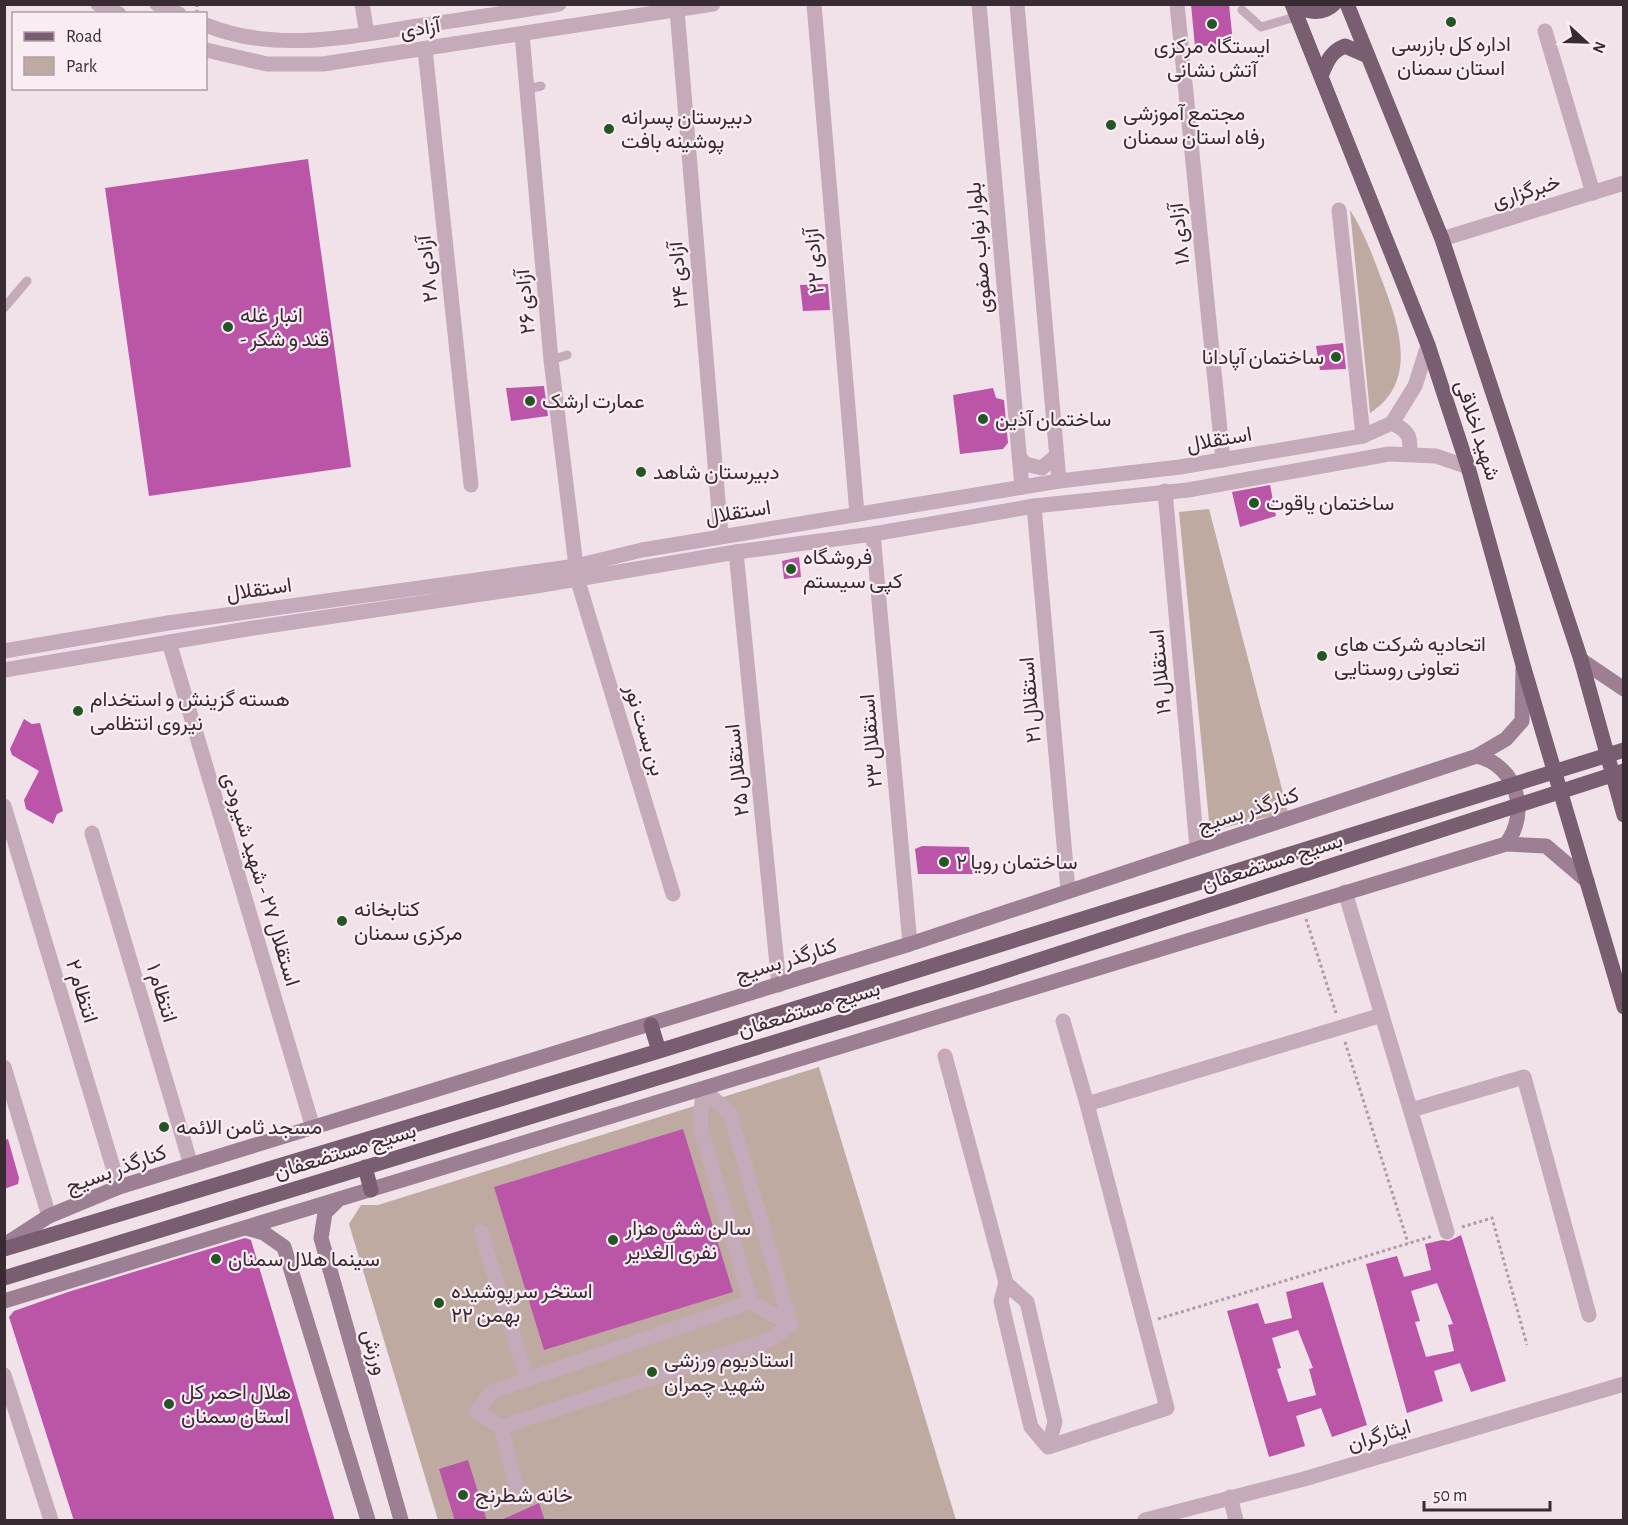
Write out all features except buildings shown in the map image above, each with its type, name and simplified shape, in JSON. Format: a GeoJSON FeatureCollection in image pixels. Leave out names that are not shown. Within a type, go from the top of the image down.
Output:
{"type":"FeatureCollection","features":[{"type":"Feature","properties":{"kind":"main road"},"geometry":{"type":"LineString","coordinates":[[1294,9],[1319,12],[1328,10],[1334,4]]}},
{"type":"Feature","properties":{"kind":"main road","name":"شهید اخلاقی"},"geometry":{"type":"LineString","coordinates":[[1347,4],[1442,239],[1581,660],[1623,815]]}},
{"type":"Feature","properties":{"kind":"main road","name":"شهید اخلاقی"},"geometry":{"type":"LineString","coordinates":[[1294,9],[1428,345],[1468,467],[1623,1007]]}},
{"type":"Feature","properties":{"kind":"main road"},"geometry":{"type":"LineString","coordinates":[[1321,76],[1328,59],[1335,50],[1345,46],[1368,56]]}},
{"type":"Feature","properties":{"kind":"main road"},"geometry":{"type":"LineString","coordinates":[[1581,660],[1623,689]]}},
{"type":"Feature","properties":{"kind":"main road","name":"کنارگذر بسیج"},"geometry":{"type":"LineString","coordinates":[[4,1247],[49,1216],[119,1187],[910,944],[1477,756],[1506,739],[1522,721],[1523,665]]}},
{"type":"Feature","properties":{"kind":"main road","name":"بسیج مستضعفان"},"geometry":{"type":"LineString","coordinates":[[4,1247],[659,1051],[1623,750]]}},
{"type":"Feature","properties":{"kind":"main road"},"geometry":{"type":"LineString","coordinates":[[1477,756],[1491,759],[1505,769],[1518,795],[1516,831],[1506,844]]}},
{"type":"Feature","properties":{"kind":"main road","name":"بسیج مستضعفان"},"geometry":{"type":"LineString","coordinates":[[4,1278],[971,982],[1623,771]]}},
{"type":"Feature","properties":{"kind":"main road"},"geometry":{"type":"LineString","coordinates":[[4,1301],[1506,844],[1546,846],[1587,881]]}},
{"type":"Feature","properties":{"kind":"main road"},"geometry":{"type":"LineString","coordinates":[[651,1025],[659,1051]]}},
{"type":"Feature","properties":{"kind":"main road"},"geometry":{"type":"LineString","coordinates":[[365,1167],[371,1190]]}},
{"type":"Feature","properties":{"kind":"main road","name":"ورزش"},"geometry":{"type":"LineString","coordinates":[[338,1200],[325,1214],[321,1238],[401,1521]]}},
{"type":"Feature","properties":{"kind":"main road"},"geometry":{"type":"LineString","coordinates":[[243,1228],[264,1233],[284,1247],[368,1521]]}},
{"type":"Feature","properties":{"kind":"street"},"geometry":{"type":"LineString","coordinates":[[98,4],[115,12]]}},
{"type":"Feature","properties":{"kind":"street"},"geometry":{"type":"LineString","coordinates":[[157,4],[174,12]]}},
{"type":"Feature","properties":{"kind":"street"},"geometry":{"type":"LineString","coordinates":[[362,4],[367,34]]}},
{"type":"Feature","properties":{"kind":"street","name":"آزادی"},"geometry":{"type":"LineString","coordinates":[[207,25],[218,30],[269,40],[322,41],[526,7],[559,4]]}},
{"type":"Feature","properties":{"kind":"street","name":"آزادی"},"geometry":{"type":"LineString","coordinates":[[207,50],[267,64],[323,64],[713,4]]}},
{"type":"Feature","properties":{"kind":"street","name":"آزادی ۲۲"},"geometry":{"type":"LineString","coordinates":[[814,4],[856,514]]}},
{"type":"Feature","properties":{"kind":"street","name":"بلوار نواب صفوی"},"geometry":{"type":"LineString","coordinates":[[979,4],[1022,487]]}},
{"type":"Feature","properties":{"kind":"street"},"geometry":{"type":"LineString","coordinates":[[1017,4],[1059,481]]}},
{"type":"Feature","properties":{"kind":"street","name":"آزادی ۱۸"},"geometry":{"type":"LineString","coordinates":[[1177,4],[1223,460]]}},
{"type":"Feature","properties":{"kind":"street","name":"آزادی ۲۴"},"geometry":{"type":"LineString","coordinates":[[677,10],[721,537]]}},
{"type":"Feature","properties":{"kind":"street"},"geometry":{"type":"LineString","coordinates":[[1545,31],[1593,193]]}},
{"type":"Feature","properties":{"kind":"street","name":"آزادی ۲۶"},"geometry":{"type":"LineString","coordinates":[[522,34],[534,88],[551,360],[576,572]]}},
{"type":"Feature","properties":{"kind":"street","name":"آزادی ۲۸"},"geometry":{"type":"LineString","coordinates":[[425,49],[471,485]]}},
{"type":"Feature","properties":{"kind":"street","name":"خبرگزاری"},"geometry":{"type":"LineString","coordinates":[[1442,239],[1623,183]]}},
{"type":"Feature","properties":{"kind":"street"},"geometry":{"type":"LineString","coordinates":[[1339,210],[1363,436]]}},
{"type":"Feature","properties":{"kind":"street"},"geometry":{"type":"LineString","coordinates":[[1409,455],[1412,441],[1406,430],[1392,423],[1415,386],[1428,345]]}},
{"type":"Feature","properties":{"kind":"street","name":"استقلال"},"geometry":{"type":"LineString","coordinates":[[576,572],[641,544],[721,537],[1059,481],[1180,467],[1363,436],[1392,423]]}},
{"type":"Feature","properties":{"kind":"street","name":"استقلال"},"geometry":{"type":"LineString","coordinates":[[4,651],[168,623],[358,604],[576,572],[873,534],[1034,506],[1188,490],[1389,454],[1436,456],[1468,467]]}},
{"type":"Feature","properties":{"kind":"street"},"geometry":{"type":"LineString","coordinates":[[1019,456],[1025,464],[1042,468],[1056,456]]}},
{"type":"Feature","properties":{"kind":"street","name":"استقلال ۱۹"},"geometry":{"type":"LineString","coordinates":[[1165,491],[1197,848]]}},
{"type":"Feature","properties":{"kind":"street"},"geometry":{"type":"LineString","coordinates":[[958,498],[961,519]]}},
{"type":"Feature","properties":{"kind":"street","name":"استقلال ۲۱"},"geometry":{"type":"LineString","coordinates":[[1034,506],[1068,890]]}},
{"type":"Feature","properties":{"kind":"street","name":"استقلال ۲۳"},"geometry":{"type":"LineString","coordinates":[[873,534],[910,944]]}},
{"type":"Feature","properties":{"kind":"street","name":"استقلال ۲۵"},"geometry":{"type":"LineString","coordinates":[[736,552],[779,985]]}},
{"type":"Feature","properties":{"kind":"street","name":"بن بست نور"},"geometry":{"type":"LineString","coordinates":[[576,572],[674,894]]}},
{"type":"Feature","properties":{"kind":"street","name":"استقلال"},"geometry":{"type":"LineString","coordinates":[[4,670],[169,642],[358,604]]}},
{"type":"Feature","properties":{"kind":"street","name":"استقلال ۲۷ - شهید شیرودی"},"geometry":{"type":"LineString","coordinates":[[169,642],[313,1128]]}},
{"type":"Feature","properties":{"kind":"street","name":"انتظام ۲"},"geometry":{"type":"LineString","coordinates":[[4,806],[119,1187]]}},
{"type":"Feature","properties":{"kind":"street","name":"انتظام ۱"},"geometry":{"type":"LineString","coordinates":[[92,832],[191,1165]]}},
{"type":"Feature","properties":{"kind":"street"},"geometry":{"type":"LineString","coordinates":[[1346,892],[1447,1232]]}},
{"type":"Feature","properties":{"kind":"street"},"geometry":{"type":"LineString","coordinates":[[1087,1104],[1382,1015]]}},
{"type":"Feature","properties":{"kind":"street"},"geometry":{"type":"LineString","coordinates":[[1048,1447],[1167,1408],[1063,1021]]}},
{"type":"Feature","properties":{"kind":"street"},"geometry":{"type":"LineString","coordinates":[[945,1056],[1006,1283],[1027,1302],[1055,1422],[1048,1447]]}},
{"type":"Feature","properties":{"kind":"street"},"geometry":{"type":"LineString","coordinates":[[4,1067],[49,1216]]}},
{"type":"Feature","properties":{"kind":"street"},"geometry":{"type":"LineString","coordinates":[[1411,1110],[1524,1077],[1589,1315]]}},
{"type":"Feature","properties":{"kind":"street"},"geometry":{"type":"LineString","coordinates":[[703,1089],[700,1126],[751,1302],[791,1325]]}},
{"type":"Feature","properties":{"kind":"street"},"geometry":{"type":"LineString","coordinates":[[703,1089],[730,1113],[791,1325]]}},
{"type":"Feature","properties":{"kind":"street"},"geometry":{"type":"LineString","coordinates":[[481,1232],[526,1379]]}},
{"type":"Feature","properties":{"kind":"street"},"geometry":{"type":"LineString","coordinates":[[1006,1283],[1000,1301],[1031,1427],[1048,1447]]}},
{"type":"Feature","properties":{"kind":"street"},"geometry":{"type":"LineString","coordinates":[[519,1496],[501,1427],[476,1412],[491,1392],[751,1302]]}},
{"type":"Feature","properties":{"kind":"street"},"geometry":{"type":"LineString","coordinates":[[501,1427],[769,1340],[791,1325]]}},
{"type":"Feature","properties":{"kind":"street"},"geometry":{"type":"LineString","coordinates":[[4,1375],[51,1521]]}},
{"type":"Feature","properties":{"kind":"street","name":"ایثارگران"},"geometry":{"type":"LineString","coordinates":[[1145,1521],[1304,1479],[1623,1384]]}},
{"type":"Feature","properties":{"kind":"street"},"geometry":{"type":"LineString","coordinates":[[1230,1497],[1236,1521]]}},
{"type":"Feature","properties":{"kind":"lane"},"geometry":{"type":"LineString","coordinates":[[1242,10],[1261,27],[1294,9]]}},
{"type":"Feature","properties":{"kind":"lane"},"geometry":{"type":"LineString","coordinates":[[4,308],[27,280]]}},
{"type":"Feature","properties":{"kind":"lane"},"geometry":{"type":"LineString","coordinates":[[551,360],[567,355]]}},
{"type":"Feature","properties":{"kind":"path"},"geometry":{"type":"LineString","coordinates":[[1302,906],[1408,1243]]}},
{"type":"Feature","properties":{"kind":"path"},"geometry":{"type":"LineString","coordinates":[[1144,1324],[1492,1218],[1527,1346]]}},
{"type":"Feature","properties":{"kind":"green space"},"geometry":{"type":"Polygon","coordinates":[[[1350,210],[1367,243],[1387,295],[1401,350],[1400,368],[1395,385],[1386,400],[1370,413],[1350,210]]]}},
{"type":"Feature","properties":{"kind":"green space"},"geometry":{"type":"Polygon","coordinates":[[[1209,509],[1288,812],[1210,831],[1179,512],[1209,509]]]}},
{"type":"Feature","properties":{"kind":"green space","name":"استادیوم ورزشی شهید چمران"},"geometry":{"type":"Polygon","coordinates":[[[819,1067],[956,1520],[438,1520],[349,1224],[361,1205],[378,1205],[819,1067]]]}},
{"type":"Feature","properties":{"kind":"place","name":"اداره کل بازرسی استان سمنان"},"geometry":{"type":"Point","coordinates":[1451,22]}},
{"type":"Feature","properties":{"kind":"place","name":"ایستگاه مرکزی آتش نشانی"},"geometry":{"type":"Point","coordinates":[1212,24]}},
{"type":"Feature","properties":{"kind":"place","name":"مجتمع آموزشی رفاه استان سمنان"},"geometry":{"type":"Point","coordinates":[1111,125]}},
{"type":"Feature","properties":{"kind":"place","name":"دبیرستان پسرانه پوشینه بافت"},"geometry":{"type":"Point","coordinates":[609,129]}},
{"type":"Feature","properties":{"kind":"place","name":"انبار غله - قند و شکر"},"geometry":{"type":"Point","coordinates":[228,327]}},
{"type":"Feature","properties":{"kind":"place","name":"ساختمان آپادانا"},"geometry":{"type":"Point","coordinates":[1336,357]}},
{"type":"Feature","properties":{"kind":"place","name":"عمارت ارشک"},"geometry":{"type":"Point","coordinates":[530,401]}},
{"type":"Feature","properties":{"kind":"place","name":"ساختمان آذین"},"geometry":{"type":"Point","coordinates":[983,419]}},
{"type":"Feature","properties":{"kind":"place","name":"دبیرستان شاهد"},"geometry":{"type":"Point","coordinates":[641,472]}},
{"type":"Feature","properties":{"kind":"place","name":"ساختمان یاقوت"},"geometry":{"type":"Point","coordinates":[1254,503]}},
{"type":"Feature","properties":{"kind":"place","name":"فروشگاه کپی سیستم"},"geometry":{"type":"Point","coordinates":[791,569]}},
{"type":"Feature","properties":{"kind":"place","name":"اتحادیه شرکت های تعاونی روستایی"},"geometry":{"type":"Point","coordinates":[1322,656]}},
{"type":"Feature","properties":{"kind":"place","name":"هسته گزینش و استخدام نیروی انتظامی"},"geometry":{"type":"Point","coordinates":[78,711]}},
{"type":"Feature","properties":{"kind":"place","name":"ساختمان رویا ۲"},"geometry":{"type":"Point","coordinates":[944,862]}},
{"type":"Feature","properties":{"kind":"place","name":"کتابخانه مرکزی سمنان"},"geometry":{"type":"Point","coordinates":[342,921]}},
{"type":"Feature","properties":{"kind":"place","name":"مسجد ثامن الائمه"},"geometry":{"type":"Point","coordinates":[164,1127]}},
{"type":"Feature","properties":{"kind":"place","name":"سالن شش هزار نفری الغدیر"},"geometry":{"type":"Point","coordinates":[613,1240]}},
{"type":"Feature","properties":{"kind":"place","name":"سینما هلال سمنان"},"geometry":{"type":"Point","coordinates":[216,1259]}},
{"type":"Feature","properties":{"kind":"place","name":"استخر سرپوشیده ۲۲ بهمن"},"geometry":{"type":"Point","coordinates":[439,1303]}},
{"type":"Feature","properties":{"kind":"place","name":"استادیوم ورزشی شهید چمران"},"geometry":{"type":"Point","coordinates":[652,1372]}},
{"type":"Feature","properties":{"kind":"place","name":"هلال احمر کل استان سمنان"},"geometry":{"type":"Point","coordinates":[169,1404]}},
{"type":"Feature","properties":{"kind":"place","name":"خانه شطرنج"},"geometry":{"type":"Point","coordinates":[463,1495]}}]}
